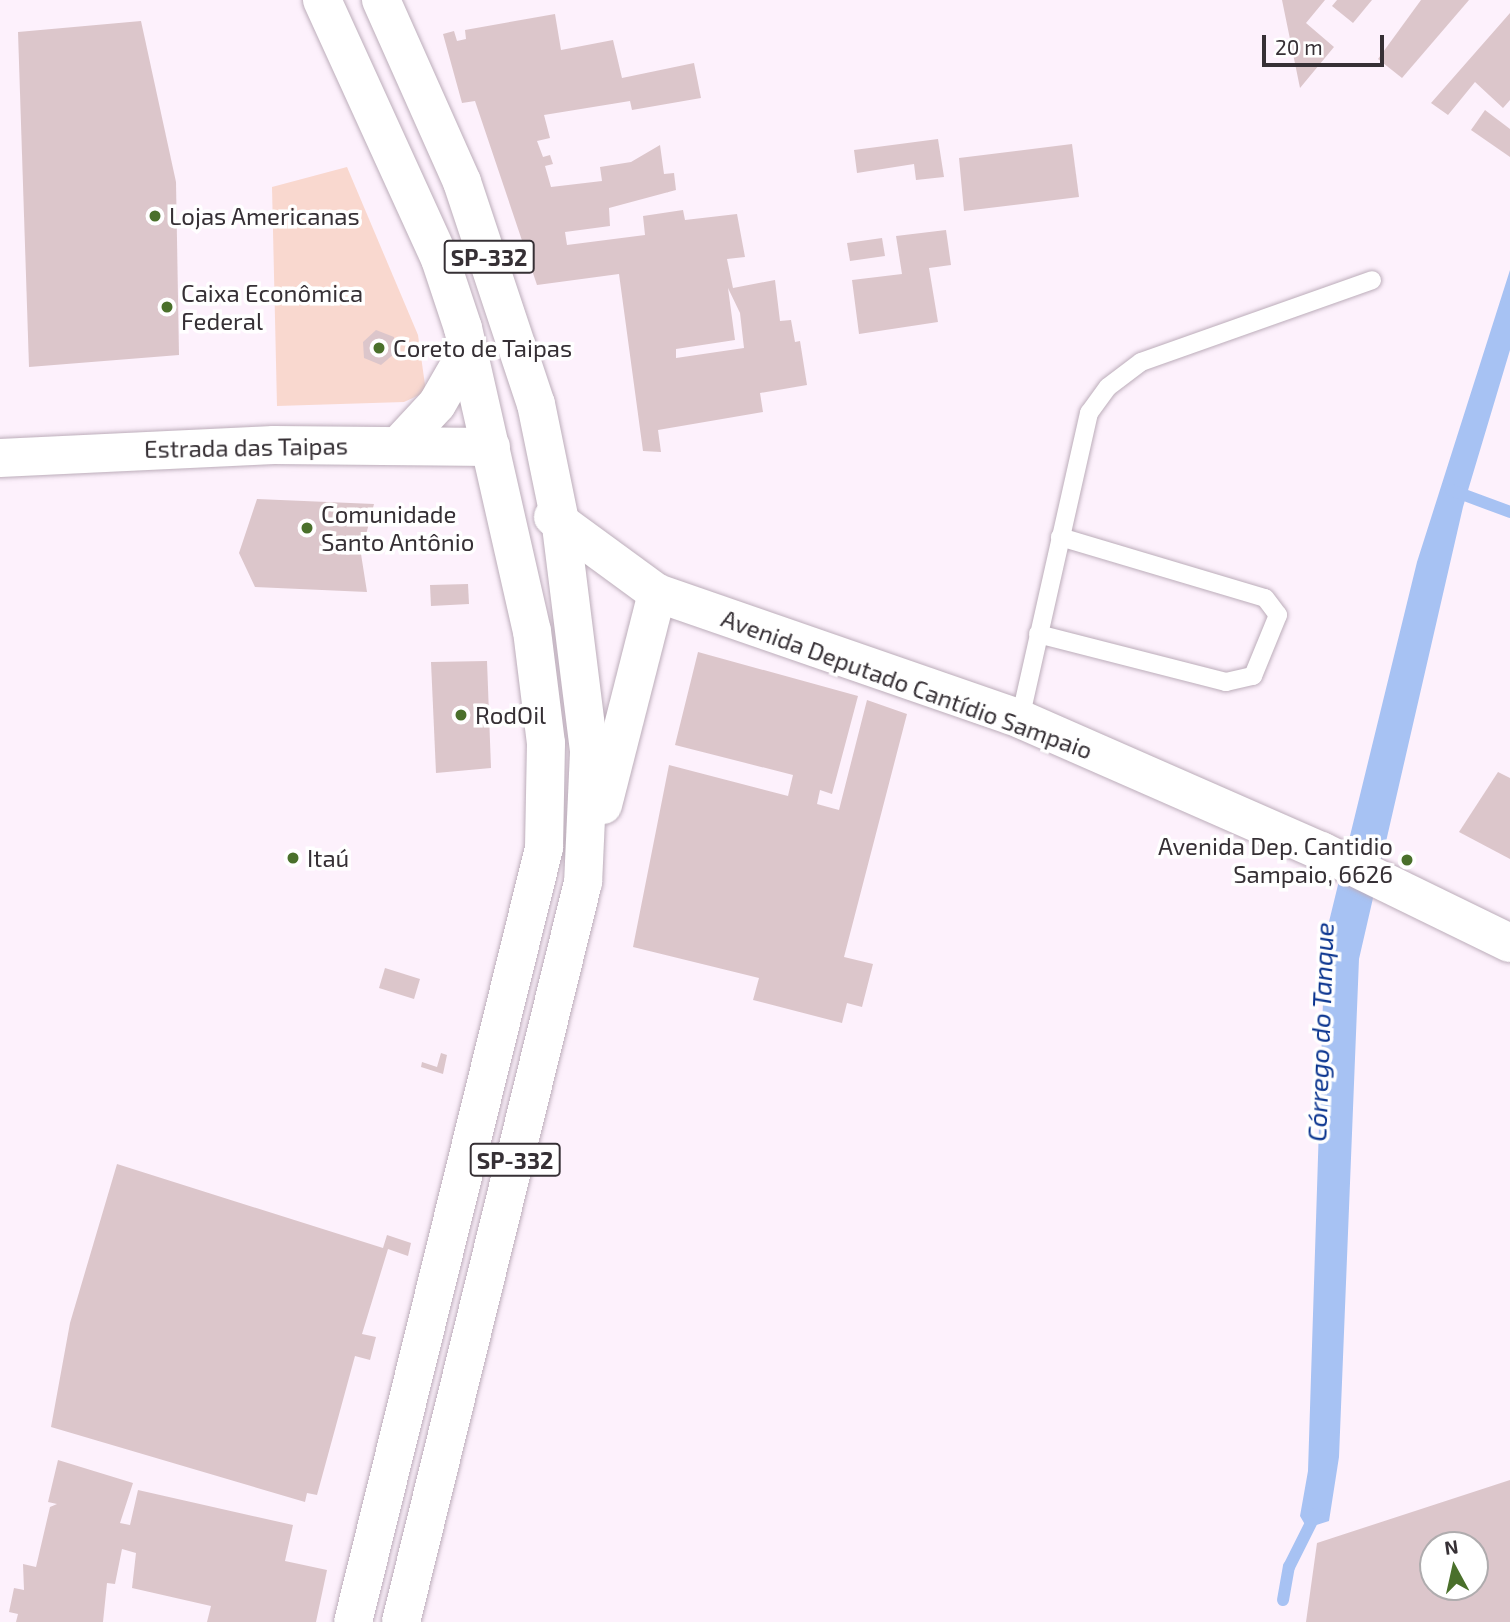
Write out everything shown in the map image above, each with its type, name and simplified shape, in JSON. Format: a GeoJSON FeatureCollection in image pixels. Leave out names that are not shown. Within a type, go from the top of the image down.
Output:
{"type":"FeatureCollection","features":[{"type":"Feature","properties":{"kind":"main road","name":"SP-332"},"geometry":{"type":"LineString","coordinates":[[322,0],[440,259],[468,350],[534,642],[546,743],[544,848],[353,1622]]}},
{"type":"Feature","properties":{"kind":"main road","name":"SP-332"},"geometry":{"type":"LineString","coordinates":[[381,0],[462,182],[513,327],[561,526],[589,752],[583,882],[401,1622]]}},
{"type":"Feature","properties":{"kind":"main road"},"geometry":{"type":"LineString","coordinates":[[398,446],[437,404],[468,350]]}},
{"type":"Feature","properties":{"kind":"main road","name":"Estrada das Taipas"},"geometry":{"type":"LineString","coordinates":[[0,458],[398,446],[491,447]]}},
{"type":"Feature","properties":{"kind":"main road","name":"Avenida Deputado Cantídio Sampaio"},"geometry":{"type":"LineString","coordinates":[[491,447],[561,526],[657,593],[1020,719],[1321,851],[1400,892],[1510,943]]}},
{"type":"Feature","properties":{"kind":"main road"},"geometry":{"type":"LineString","coordinates":[[583,882],[657,593]]}},
{"type":"Feature","properties":{"kind":"lane"},"geometry":{"type":"LineString","coordinates":[[1020,719],[1089,413],[1108,387],[1142,362],[1372,280]]}},
{"type":"Feature","properties":{"kind":"lane"},"geometry":{"type":"LineString","coordinates":[[1038,634],[1226,682],[1253,676],[1278,615],[1265,598],[1060,537]]}},
{"type":"Feature","properties":{"kind":"shaded area"},"geometry":{"type":"Polygon","coordinates":[[[347,167],[418,335],[426,392],[404,402],[277,406],[272,187],[347,167]]]}},
{"type":"Feature","properties":{"kind":"water"},"geometry":{"type":"Polygon","coordinates":[[[1510,270],[1510,350],[1463,507],[1359,959],[1339,1457],[1329,1521],[1307,1528],[1300,1516],[1308,1471],[1325,938],[1417,562],[1510,270]]]}},
{"type":"Feature","properties":{"kind":"building"},"geometry":{"type":"Polygon","coordinates":[[[1282,0],[1325,0],[1306,23],[1334,47],[1300,88],[1282,0]]]}},
{"type":"Feature","properties":{"kind":"building"},"geometry":{"type":"Polygon","coordinates":[[[1337,0],[1372,0],[1353,23],[1332,6],[1337,0]]]}},
{"type":"Feature","properties":{"kind":"building"},"geometry":{"type":"Polygon","coordinates":[[[1421,0],[1469,0],[1402,78],[1378,59],[1421,0]]]}},
{"type":"Feature","properties":{"kind":"building"},"geometry":{"type":"Polygon","coordinates":[[[1510,13],[1510,100],[1503,108],[1475,82],[1448,115],[1431,103],[1510,13]]]}},
{"type":"Feature","properties":{"kind":"building"},"geometry":{"type":"Polygon","coordinates":[[[555,14],[561,50],[613,40],[622,78],[694,63],[701,98],[632,110],[630,101],[544,115],[550,138],[537,141],[543,157],[550,155],[553,164],[545,166],[551,187],[602,181],[600,167],[631,162],[660,145],[664,174],[674,173],[676,190],[609,208],[610,226],[565,232],[567,245],[645,235],[643,216],[683,210],[685,220],[737,214],[745,257],[727,259],[733,288],[775,280],[780,321],[791,320],[795,342],[800,341],[807,385],[760,393],[763,412],[658,430],[661,452],[643,451],[619,274],[537,285],[475,101],[462,103],[443,34],[454,31],[457,41],[466,39],[465,30],[555,14]],[[728,288],[735,340],[676,349],[676,358],[744,348],[740,313],[728,288]]]}},
{"type":"Feature","properties":{"kind":"building"},"geometry":{"type":"Polygon","coordinates":[[[141,21],[176,182],[179,355],[29,367],[18,32],[141,21]]]}},
{"type":"Feature","properties":{"kind":"building"},"geometry":{"type":"Polygon","coordinates":[[[1485,110],[1510,129],[1510,157],[1471,130],[1485,110]]]}},
{"type":"Feature","properties":{"kind":"building"},"geometry":{"type":"Polygon","coordinates":[[[938,139],[944,177],[916,180],[914,164],[857,173],[854,150],[938,139]]]}},
{"type":"Feature","properties":{"kind":"building"},"geometry":{"type":"Polygon","coordinates":[[[1072,144],[1079,197],[964,211],[959,158],[1072,144]]]}},
{"type":"Feature","properties":{"kind":"building"},"geometry":{"type":"Polygon","coordinates":[[[946,230],[951,265],[929,268],[938,322],[859,334],[852,280],[902,274],[896,236],[946,230]]]}},
{"type":"Feature","properties":{"kind":"building"},"geometry":{"type":"Polygon","coordinates":[[[882,238],[885,256],[850,261],[847,243],[882,238]]]}},
{"type":"Feature","properties":{"kind":"building","name":"Coreto de Taipas"},"geometry":{"type":"Polygon","coordinates":[[[376,330],[394,337],[394,354],[381,365],[364,358],[363,342],[376,330]]]}},
{"type":"Feature","properties":{"kind":"building","name":"Comunidade Santo Antônio"},"geometry":{"type":"Polygon","coordinates":[[[257,499],[374,504],[361,554],[367,592],[255,587],[239,553],[257,499]]]}},
{"type":"Feature","properties":{"kind":"building"},"geometry":{"type":"Polygon","coordinates":[[[468,584],[469,604],[431,606],[430,585],[468,584]]]}},
{"type":"Feature","properties":{"kind":"building"},"geometry":{"type":"Polygon","coordinates":[[[698,652],[858,696],[832,794],[820,790],[817,804],[839,810],[867,700],[907,714],[844,957],[873,964],[862,1007],[847,1003],[842,1023],[753,1000],[759,978],[633,947],[669,765],[788,796],[793,775],[675,745],[698,652]]]}},
{"type":"Feature","properties":{"kind":"building","name":"RodOil"},"geometry":{"type":"Polygon","coordinates":[[[487,661],[491,768],[436,773],[431,662],[487,661]]]}},
{"type":"Feature","properties":{"kind":"building"},"geometry":{"type":"Polygon","coordinates":[[[1498,772],[1510,778],[1510,859],[1459,832],[1498,772]]]}},
{"type":"Feature","properties":{"kind":"building"},"geometry":{"type":"Polygon","coordinates":[[[385,968],[420,979],[414,999],[379,988],[385,968]]]}},
{"type":"Feature","properties":{"kind":"building"},"geometry":{"type":"Polygon","coordinates":[[[441,1053],[447,1055],[443,1074],[421,1067],[422,1062],[437,1067],[441,1053]]]}},
{"type":"Feature","properties":{"kind":"building"},"geometry":{"type":"Polygon","coordinates":[[[117,1164],[383,1248],[387,1235],[411,1243],[408,1256],[388,1249],[362,1334],[376,1337],[370,1360],[355,1356],[317,1495],[307,1493],[305,1502],[51,1427],[70,1323],[117,1164]]]}},
{"type":"Feature","properties":{"kind":"building"},"geometry":{"type":"Polygon","coordinates":[[[58,1460],[133,1483],[120,1523],[130,1525],[138,1490],[293,1525],[285,1561],[327,1570],[316,1622],[207,1622],[211,1606],[132,1588],[136,1553],[122,1549],[115,1584],[107,1583],[103,1622],[16,1622],[18,1614],[9,1612],[14,1588],[24,1590],[23,1564],[36,1567],[50,1507],[57,1504],[48,1502],[58,1460]]]}},
{"type":"Feature","properties":{"kind":"building"},"geometry":{"type":"Polygon","coordinates":[[[1510,1480],[1510,1622],[1306,1622],[1317,1543],[1510,1480]]]}},
{"type":"Feature","properties":{"kind":"waterway"},"geometry":{"type":"LineString","coordinates":[[1451,490],[1510,512]]}},
{"type":"Feature","properties":{"kind":"waterway","name":"Córrego do Tanque"},"geometry":{"type":"LineString","coordinates":[[1283,1600],[1289,1567],[1316,1513]]}},
{"type":"Feature","properties":{"kind":"place","name":"Lojas Americanas"},"geometry":{"type":"Point","coordinates":[155,216]}},
{"type":"Feature","properties":{"kind":"place","name":"Caixa Econômica Federal"},"geometry":{"type":"Point","coordinates":[167,307]}},
{"type":"Feature","properties":{"kind":"place","name":"Coreto de Taipas"},"geometry":{"type":"Point","coordinates":[379,348]}},
{"type":"Feature","properties":{"kind":"place","name":"Comunidade Santo Antônio"},"geometry":{"type":"Point","coordinates":[307,528]}},
{"type":"Feature","properties":{"kind":"place","name":"RodOil"},"geometry":{"type":"Point","coordinates":[461,715]}},
{"type":"Feature","properties":{"kind":"place","name":"Itaú"},"geometry":{"type":"Point","coordinates":[293,858]}},
{"type":"Feature","properties":{"kind":"place","name":"Avenida Dep. Cantidio Sampaio, 6626"},"geometry":{"type":"Point","coordinates":[1407,860]}}]}
